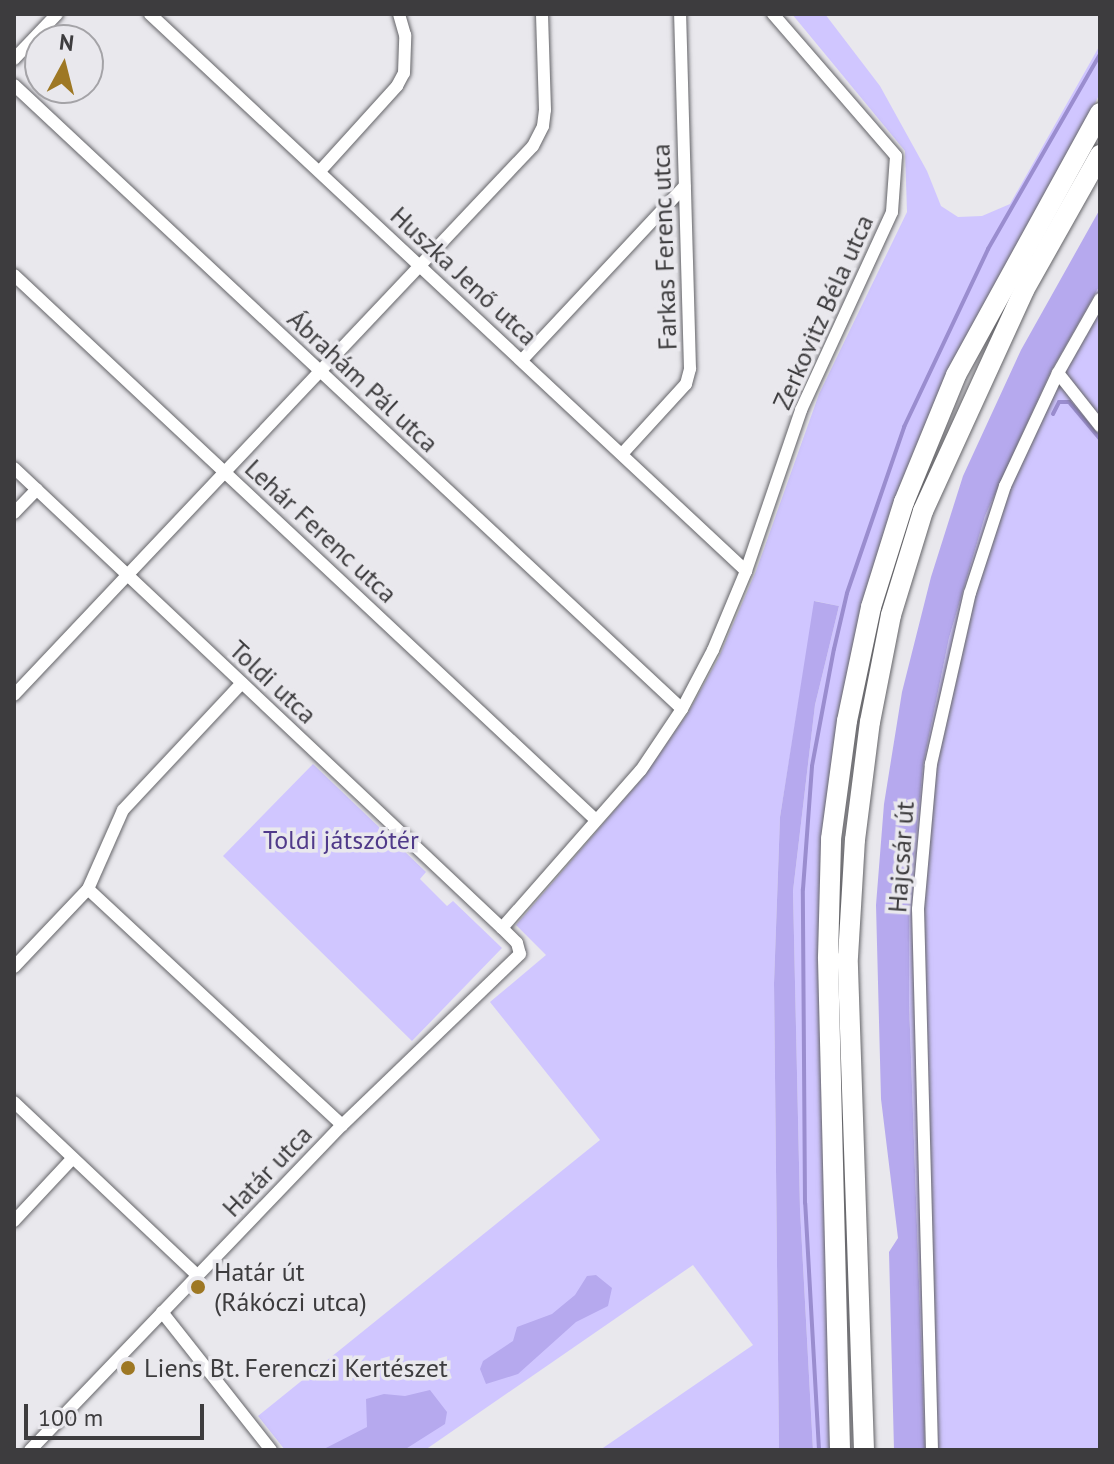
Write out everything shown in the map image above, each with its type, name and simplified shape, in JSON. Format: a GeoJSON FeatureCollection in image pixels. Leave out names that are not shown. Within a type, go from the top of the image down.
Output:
{"type":"FeatureCollection","features":[{"type":"Feature","properties":{"kind":"highway"},"geometry":{"type":"LineString","coordinates":[[840,1450],[828,957],[831,839],[847,721],[871,607],[904,502],[956,375],[1100,113]]}},
{"type":"Feature","properties":{"kind":"highway"},"geometry":{"type":"LineString","coordinates":[[864,1450],[850,1098],[848,957],[853,852],[870,722],[891,615],[923,511],[1024,290],[1100,155]]}},
{"type":"Feature","properties":{"kind":"street"},"geometry":{"type":"LineString","coordinates":[[14,59],[57,14]]}},
{"type":"Feature","properties":{"kind":"street","name":"Huszka Jenő utca"},"geometry":{"type":"LineString","coordinates":[[150,14],[746,571]]}},
{"type":"Feature","properties":{"kind":"street"},"geometry":{"type":"LineString","coordinates":[[320,171],[397,86],[404,73],[405,35],[399,14]]}},
{"type":"Feature","properties":{"kind":"street"},"geometry":{"type":"LineString","coordinates":[[14,695],[540,135],[545,110],[542,14]]}},
{"type":"Feature","properties":{"kind":"street","name":"Farkas Ferenc utca"},"geometry":{"type":"LineString","coordinates":[[622,454],[686,384],[690,369],[680,14]]}},
{"type":"Feature","properties":{"kind":"street","name":"Zerkovitz Béla utca"},"geometry":{"type":"LineString","coordinates":[[502,928],[641,770],[682,709],[713,650],[746,571],[801,410],[892,212],[896,163],[890,148],[773,14]]}},
{"type":"Feature","properties":{"kind":"street","name":"Ábrahám Pál utca"},"geometry":{"type":"LineString","coordinates":[[14,85],[682,709]]}},
{"type":"Feature","properties":{"kind":"street"},"geometry":{"type":"LineString","coordinates":[[522,360],[685,186]]}},
{"type":"Feature","properties":{"kind":"street","name":"Lehár Ferenc utca"},"geometry":{"type":"LineString","coordinates":[[14,275],[596,820]]}},
{"type":"Feature","properties":{"kind":"street","name":"Hajcsár út"},"geometry":{"type":"LineString","coordinates":[[932,1450],[919,925],[922,834],[931,764],[970,593],[1005,486],[1058,373],[1100,299]]}},
{"type":"Feature","properties":{"kind":"street"},"geometry":{"type":"LineString","coordinates":[[1058,373],[1100,426]]}},
{"type":"Feature","properties":{"kind":"street","name":"Toldi utca"},"geometry":{"type":"LineString","coordinates":[[14,468],[502,928]]}},
{"type":"Feature","properties":{"kind":"street"},"geometry":{"type":"LineString","coordinates":[[14,513],[37,489]]}},
{"type":"Feature","properties":{"kind":"street"},"geometry":{"type":"LineString","coordinates":[[14,967],[88,889],[123,810],[242,683]]}},
{"type":"Feature","properties":{"kind":"street"},"geometry":{"type":"LineString","coordinates":[[88,889],[342,1125]]}},
{"type":"Feature","properties":{"kind":"street","name":"Határ utca"},"geometry":{"type":"LineString","coordinates":[[30,1450],[342,1125],[518,959],[520,948],[502,928]]}},
{"type":"Feature","properties":{"kind":"street"},"geometry":{"type":"LineString","coordinates":[[14,1102],[197,1275]]}},
{"type":"Feature","properties":{"kind":"street"},"geometry":{"type":"LineString","coordinates":[[14,1221],[73,1158]]}},
{"type":"Feature","properties":{"kind":"street"},"geometry":{"type":"LineString","coordinates":[[162,1312],[271,1450]]}},
{"type":"Feature","properties":{"kind":"green space"},"geometry":{"type":"Polygon","coordinates":[[[792,14],[825,14],[880,86],[927,171],[941,206],[958,217],[982,216],[1010,204],[1100,45],[1100,93],[900,500],[828,824],[831,1450],[813,1450],[800,1209],[793,891],[815,705],[839,606],[815,601],[780,817],[774,983],[779,1450],[600,1450],[753,1345],[693,1265],[425,1450],[285,1450],[258,1416],[600,1140],[490,1002],[546,955],[516,925],[645,775],[688,713],[719,657],[756,571],[819,394],[907,212],[905,151],[792,14]]]}},
{"type":"Feature","properties":{"kind":"green space"},"geometry":{"type":"Polygon","coordinates":[[[1100,285],[1100,1450],[925,1450],[909,1002],[909,911],[923,765],[949,638],[985,516],[1050,373],[1100,285]]]}},
{"type":"Feature","properties":{"kind":"green space","name":"Toldi játszótér"},"geometry":{"type":"Polygon","coordinates":[[[313,764],[426,872],[420,879],[447,906],[453,901],[502,948],[412,1041],[223,856],[313,764]]]}},
{"type":"Feature","properties":{"kind":"shaded area"},"geometry":{"type":"Polygon","coordinates":[[[1100,209],[1100,285],[1050,373],[985,516],[949,638],[923,765],[909,911],[909,1002],[925,1450],[894,1450],[889,1252],[898,1238],[881,1099],[876,905],[884,804],[902,692],[931,577],[963,476],[1021,350],[1100,209]]]}},
{"type":"Feature","properties":{"kind":"shaded area"},"geometry":{"type":"Polygon","coordinates":[[[814,601],[839,606],[815,705],[793,891],[800,1209],[813,1450],[779,1450],[774,983],[780,817],[814,601]]]}},
{"type":"Feature","properties":{"kind":"shaded area"},"geometry":{"type":"Polygon","coordinates":[[[596,1275],[612,1288],[608,1306],[576,1322],[518,1374],[486,1384],[480,1369],[483,1361],[513,1341],[517,1327],[552,1314],[575,1295],[587,1276],[596,1275]]]}},
{"type":"Feature","properties":{"kind":"shaded area"},"geometry":{"type":"Polygon","coordinates":[[[430,1390],[447,1412],[445,1424],[404,1450],[322,1450],[367,1427],[366,1399],[384,1394],[405,1396],[430,1390]]]}},
{"type":"Feature","properties":{"kind":"waterway"},"geometry":{"type":"LineString","coordinates":[[819,1450],[805,1203],[803,889],[812,766],[834,649],[847,593],[904,427],[988,249],[1100,54]]}},
{"type":"Feature","properties":{"kind":"waterway"},"geometry":{"type":"LineString","coordinates":[[1053,414],[1059,402],[1069,402],[1100,439]]}},
{"type":"Feature","properties":{"kind":"place","name":"Határ út (Rákóczi utca)"},"geometry":{"type":"Point","coordinates":[198,1287]}},
{"type":"Feature","properties":{"kind":"place","name":"Liens Bt. Ferenczi Kertészet"},"geometry":{"type":"Point","coordinates":[128,1368]}}]}
